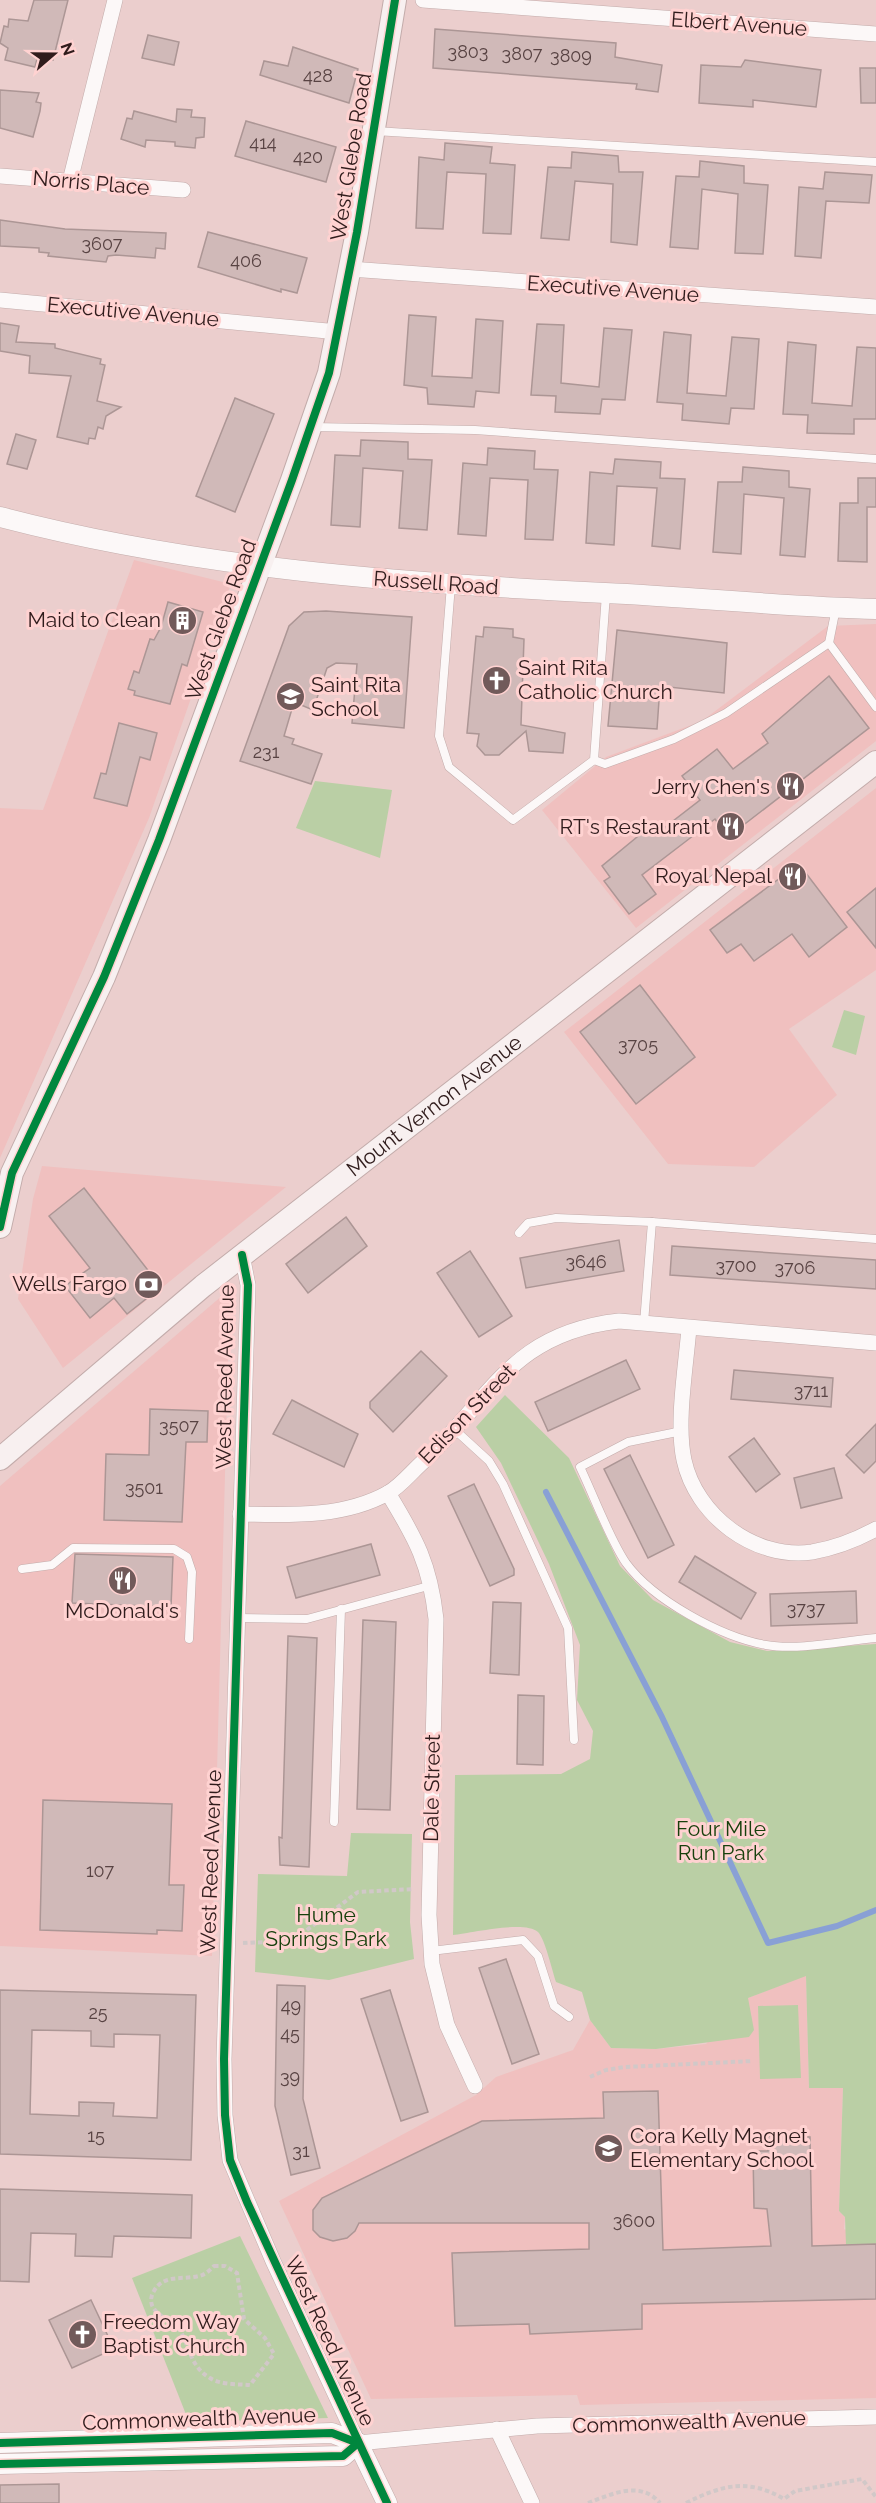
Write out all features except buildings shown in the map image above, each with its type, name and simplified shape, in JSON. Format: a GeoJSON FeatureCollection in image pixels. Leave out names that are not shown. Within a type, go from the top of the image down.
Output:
{"type":"FeatureCollection","features":[{"type":"Feature","properties":{"kind":"main road","name":"West Glebe Road"},"geometry":{"type":"LineString","coordinates":[[0,1227],[12,1173],[108,967],[163,829],[329,372],[350,269],[395,0]]}},
{"type":"Feature","properties":{"kind":"main road","name":"Mount Vernon Avenue"},"geometry":{"type":"LineString","coordinates":[[0,1459],[242,1255],[876,762]]}},
{"type":"Feature","properties":{"kind":"street"},"geometry":{"type":"LineString","coordinates":[[70,181],[115,0]]}},
{"type":"Feature","properties":{"kind":"street","name":"Elbert Avenue"},"geometry":{"type":"LineString","coordinates":[[423,0],[876,34]]}},
{"type":"Feature","properties":{"kind":"street","name":"Norris Place"},"geometry":{"type":"LineString","coordinates":[[0,176],[183,190]]}},
{"type":"Feature","properties":{"kind":"street","name":"Executive Avenue"},"geometry":{"type":"LineString","coordinates":[[350,269],[876,307]]}},
{"type":"Feature","properties":{"kind":"street","name":"Executive Avenue"},"geometry":{"type":"LineString","coordinates":[[0,300],[338,332]]}},
{"type":"Feature","properties":{"kind":"street","name":"Russell Road"},"geometry":{"type":"LineString","coordinates":[[0,517],[91,539],[260,566],[371,579],[876,609]]}},
{"type":"Feature","properties":{"kind":"street","name":"West Reed Avenue"},"geometry":{"type":"LineString","coordinates":[[242,1255],[248,1285],[227,1943],[225,2115],[230,2160],[273,2261],[358,2443]]}},
{"type":"Feature","properties":{"kind":"street","name":"Edison Street"},"geometry":{"type":"LineString","coordinates":[[240,1514],[294,1515],[337,1511],[388,1493],[454,1429],[494,1381],[537,1348],[572,1330],[594,1324],[619,1321],[876,1343]]}},
{"type":"Feature","properties":{"kind":"street"},"geometry":{"type":"LineString","coordinates":[[689,1328],[682,1431],[683,1457],[689,1479],[698,1497],[723,1526],[742,1537],[782,1551],[810,1552],[856,1540],[876,1528]]}},
{"type":"Feature","properties":{"kind":"street","name":"Dale Street"},"geometry":{"type":"LineString","coordinates":[[388,1493],[415,1538],[426,1562],[432,1585],[436,1619],[429,1888],[431,1951],[447,2025],[475,2086]]}},
{"type":"Feature","properties":{"kind":"street","name":"Commonwealth Avenue"},"geometry":{"type":"LineString","coordinates":[[0,2443],[332,2433],[358,2443],[496,2429],[876,2416]]}},
{"type":"Feature","properties":{"kind":"street"},"geometry":{"type":"LineString","coordinates":[[496,2429],[532,2503]]}},
{"type":"Feature","properties":{"kind":"street"},"geometry":{"type":"LineString","coordinates":[[358,2443],[387,2503]]}},
{"type":"Feature","properties":{"kind":"street","name":"Commonwealth Avenue"},"geometry":{"type":"LineString","coordinates":[[0,2464],[343,2456],[358,2443]]}},
{"type":"Feature","properties":{"kind":"lane"},"geometry":{"type":"LineString","coordinates":[[374,130],[876,162]]}},
{"type":"Feature","properties":{"kind":"lane"},"geometry":{"type":"LineString","coordinates":[[310,427],[475,430],[876,459]]}},
{"type":"Feature","properties":{"kind":"lane"},"geometry":{"type":"LineString","coordinates":[[451,584],[439,736],[449,767],[513,820],[594,760],[606,593]]}},
{"type":"Feature","properties":{"kind":"lane"},"geometry":{"type":"LineString","coordinates":[[594,760],[605,764],[674,739],[726,713],[829,643],[836,608]]}},
{"type":"Feature","properties":{"kind":"lane"},"geometry":{"type":"LineString","coordinates":[[829,643],[876,707]]}},
{"type":"Feature","properties":{"kind":"lane"},"geometry":{"type":"LineString","coordinates":[[519,1233],[528,1223],[556,1218],[652,1222],[876,1239]]}},
{"type":"Feature","properties":{"kind":"lane"},"geometry":{"type":"LineString","coordinates":[[644,1323],[652,1222]]}},
{"type":"Feature","properties":{"kind":"lane"},"geometry":{"type":"LineString","coordinates":[[454,1429],[489,1461],[503,1484],[568,1628],[574,1740]]}},
{"type":"Feature","properties":{"kind":"lane"},"geometry":{"type":"LineString","coordinates":[[682,1431],[628,1442],[580,1467],[625,1562],[645,1583],[670,1602],[726,1634],[767,1646],[876,1638]]}},
{"type":"Feature","properties":{"kind":"lane"},"geometry":{"type":"LineString","coordinates":[[22,1569],[51,1565],[73,1548],[174,1549],[187,1557],[192,1572],[189,1639]]}},
{"type":"Feature","properties":{"kind":"lane"},"geometry":{"type":"LineString","coordinates":[[237,1618],[307,1619],[432,1585]]}},
{"type":"Feature","properties":{"kind":"lane"},"geometry":{"type":"LineString","coordinates":[[334,1822],[342,1609]]}},
{"type":"Feature","properties":{"kind":"lane"},"geometry":{"type":"LineString","coordinates":[[431,1951],[523,1940],[538,1956],[554,2006],[568,2017]]}},
{"type":"Feature","properties":{"kind":"path"},"geometry":{"type":"LineString","coordinates":[[227,1943],[292,1941],[358,1892],[429,1888]]}},
{"type":"Feature","properties":{"kind":"path"},"geometry":{"type":"LineString","coordinates":[[590,2077],[606,2070],[625,2067],[753,2061]]}},
{"type":"Feature","properties":{"kind":"path"},"geometry":{"type":"LineString","coordinates":[[214,2266],[225,2266],[237,2273],[244,2319],[265,2338],[274,2354],[250,2385],[219,2383],[209,2378],[191,2359],[180,2330],[159,2316],[152,2302],[153,2292],[164,2280],[202,2276],[214,2266]]}},
{"type":"Feature","properties":{"kind":"path"},"geometry":{"type":"LineString","coordinates":[[686,2503],[710,2491],[749,2485],[765,2488],[784,2499],[795,2491],[862,2479],[876,2497]]}},
{"type":"Feature","properties":{"kind":"path"},"geometry":{"type":"LineString","coordinates":[[588,2503],[618,2492],[638,2489],[654,2496],[660,2503]]}},
{"type":"Feature","properties":{"kind":"shaded area"},"geometry":{"type":"Polygon","coordinates":[[[134,560],[231,584],[149,818],[0,1158],[0,808],[43,810],[134,560]]]}},
{"type":"Feature","properties":{"kind":"shaded area"},"geometry":{"type":"Polygon","coordinates":[[[876,624],[876,741],[636,928],[542,810],[606,757],[702,721],[828,626],[876,624]]]}},
{"type":"Feature","properties":{"kind":"shaded area"},"geometry":{"type":"Polygon","coordinates":[[[876,788],[876,970],[789,1029],[837,1095],[754,1167],[668,1164],[564,1032],[876,788]]]}},
{"type":"Feature","properties":{"kind":"shaded area"},"geometry":{"type":"Polygon","coordinates":[[[42,1166],[286,1187],[63,1368],[18,1299],[33,1199],[42,1166]]]}},
{"type":"Feature","properties":{"kind":"shaded area"},"geometry":{"type":"Polygon","coordinates":[[[230,1289],[212,1956],[0,1946],[0,1486],[230,1289]]]}},
{"type":"Feature","properties":{"kind":"shaded area","name":"Cora Kelly Magnet Elementary School"},"geometry":{"type":"Polygon","coordinates":[[[806,1975],[809,2088],[843,2087],[839,2211],[845,2217],[844,2229],[876,2244],[876,2398],[580,2405],[577,2395],[371,2399],[279,2201],[476,2095],[496,2077],[573,2050],[590,2020],[611,2048],[656,2049],[706,2044],[748,1998],[806,1975]]]}},
{"type":"Feature","properties":{"kind":"green space"},"geometry":{"type":"Polygon","coordinates":[[[315,781],[392,790],[380,858],[296,828],[315,781]]]}},
{"type":"Feature","properties":{"kind":"green space"},"geometry":{"type":"Polygon","coordinates":[[[844,1010],[865,1016],[856,1055],[832,1047],[844,1010]]]}},
{"type":"Feature","properties":{"kind":"green space","name":"Four Mile Run Park"},"geometry":{"type":"Polygon","coordinates":[[[505,1395],[569,1458],[620,1566],[653,1600],[730,1642],[767,1651],[876,1644],[876,2244],[846,2245],[845,2217],[839,2211],[843,2088],[809,2088],[806,1976],[748,1998],[754,2030],[749,2037],[656,2049],[611,2048],[590,2020],[582,1992],[556,1982],[546,1948],[538,1932],[522,1927],[510,1927],[453,1935],[455,1775],[561,1774],[590,1759],[593,1731],[577,1700],[580,1645],[549,1564],[501,1463],[476,1427],[505,1395]]]}},
{"type":"Feature","properties":{"kind":"green space","name":"Hume Springs Park"},"geometry":{"type":"Polygon","coordinates":[[[351,1833],[412,1834],[410,1922],[414,1959],[329,1980],[255,1972],[258,1874],[347,1876],[351,1833]]]}},
{"type":"Feature","properties":{"kind":"green space"},"geometry":{"type":"Polygon","coordinates":[[[798,2005],[801,2078],[760,2079],[758,2006],[798,2005]]]}},
{"type":"Feature","properties":{"kind":"green space"},"geometry":{"type":"Polygon","coordinates":[[[240,2236],[328,2418],[189,2422],[132,2278],[240,2236]]]}},
{"type":"Feature","properties":{"kind":"waterway"},"geometry":{"type":"LineString","coordinates":[[546,1492],[661,1715],[768,1943],[837,1926],[876,1910]]}},
{"type":"Feature","properties":{"kind":"cycle path"},"geometry":{"type":"LineString","coordinates":[[0,1227],[12,1173],[104,977],[159,840],[292,480],[329,373],[357,232],[395,0]]}},
{"type":"Feature","properties":{"kind":"cycle path"},"geometry":{"type":"LineString","coordinates":[[242,1255],[248,1285],[224,2059],[225,2115],[230,2160],[247,2202],[387,2503]]}},
{"type":"Feature","properties":{"kind":"cycle path"},"geometry":{"type":"LineString","coordinates":[[0,2443],[332,2433],[358,2443]]}},
{"type":"Feature","properties":{"kind":"cycle path"},"geometry":{"type":"LineString","coordinates":[[0,2464],[343,2456],[358,2443]]}},
{"type":"Feature","properties":{"kind":"place","name":"Maid to Clean"},"geometry":{"type":"Point","coordinates":[182,620]}},
{"type":"Feature","properties":{"kind":"place","name":"Saint Rita Catholic Church"},"geometry":{"type":"Point","coordinates":[497,680]}},
{"type":"Feature","properties":{"kind":"place","name":"Saint Rita School"},"geometry":{"type":"Point","coordinates":[290,697]}},
{"type":"Feature","properties":{"kind":"place","name":"Jerry Chen's"},"geometry":{"type":"Point","coordinates":[791,787]}},
{"type":"Feature","properties":{"kind":"place","name":"RT's Restaurant"},"geometry":{"type":"Point","coordinates":[731,827]}},
{"type":"Feature","properties":{"kind":"place","name":"Royal Nepal"},"geometry":{"type":"Point","coordinates":[793,876]}},
{"type":"Feature","properties":{"kind":"place","name":"Wells Fargo"},"geometry":{"type":"Point","coordinates":[148,1284]}},
{"type":"Feature","properties":{"kind":"place","name":"McDonald's"},"geometry":{"type":"Point","coordinates":[122,1580]}},
{"type":"Feature","properties":{"kind":"place","name":"Cora Kelly Magnet Elementary School"},"geometry":{"type":"Point","coordinates":[609,2148]}},
{"type":"Feature","properties":{"kind":"place","name":"Freedom Way Baptist Church"},"geometry":{"type":"Point","coordinates":[82,2334]}}]}
